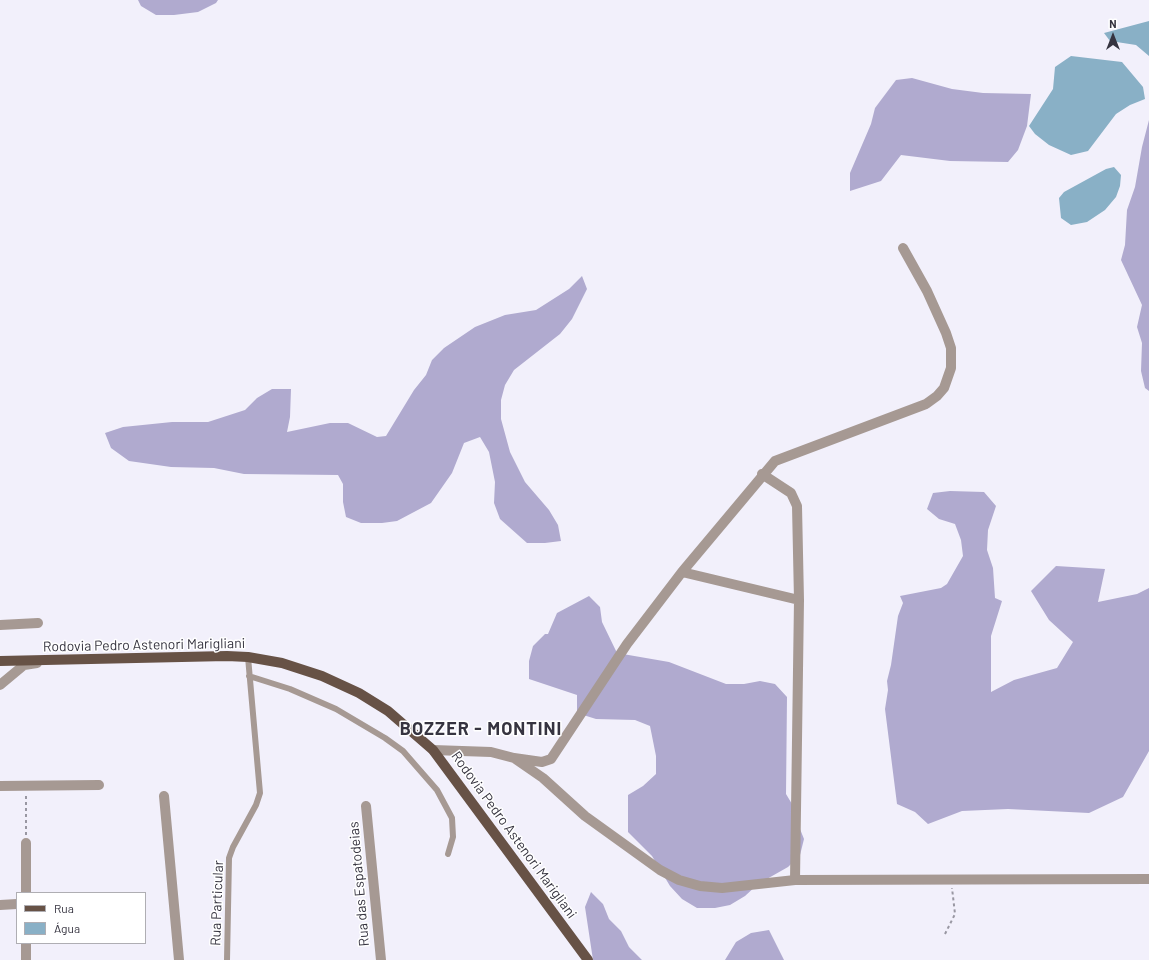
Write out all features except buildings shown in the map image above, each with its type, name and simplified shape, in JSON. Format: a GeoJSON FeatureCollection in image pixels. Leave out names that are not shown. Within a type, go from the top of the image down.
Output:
{"type":"FeatureCollection","features":[{"type":"Feature","properties":{"kind":"main road","name":"Rodovia Pedro Astenori Marigliani"},"geometry":{"type":"LineString","coordinates":[[0,661],[227,656],[248,657],[289,665],[322,676],[359,693],[388,711],[433,750],[588,960]]}},
{"type":"Feature","properties":{"kind":"street"},"geometry":{"type":"LineString","coordinates":[[433,750],[491,752],[514,758],[542,762],[551,759],[627,644],[682,572],[762,474],[775,461],[784,456],[926,404],[937,396],[944,388],[949,378],[952,363],[948,338],[927,291],[903,248]]}},
{"type":"Feature","properties":{"kind":"street"},"geometry":{"type":"LineString","coordinates":[[762,474],[791,493],[797,506],[800,600],[795,880]]}},
{"type":"Feature","properties":{"kind":"street"},"geometry":{"type":"LineString","coordinates":[[682,572],[800,600]]}},
{"type":"Feature","properties":{"kind":"street"},"geometry":{"type":"LineString","coordinates":[[0,625],[38,623]]}},
{"type":"Feature","properties":{"kind":"street"},"geometry":{"type":"LineString","coordinates":[[0,685],[24,665],[47,660]]}},
{"type":"Feature","properties":{"kind":"street"},"geometry":{"type":"LineString","coordinates":[[514,758],[543,778],[585,816],[660,870],[679,880],[700,886],[722,888],[795,880],[1149,879]]}},
{"type":"Feature","properties":{"kind":"street"},"geometry":{"type":"LineString","coordinates":[[0,786],[99,785]]}},
{"type":"Feature","properties":{"kind":"street"},"geometry":{"type":"LineString","coordinates":[[164,796],[178,960]]}},
{"type":"Feature","properties":{"kind":"street","name":"Rua das Espatodeias"},"geometry":{"type":"LineString","coordinates":[[366,806],[381,960]]}},
{"type":"Feature","properties":{"kind":"street"},"geometry":{"type":"LineString","coordinates":[[26,843],[26,892]]}},
{"type":"Feature","properties":{"kind":"street"},"geometry":{"type":"LineString","coordinates":[[0,905],[16,904]]}},
{"type":"Feature","properties":{"kind":"street"},"geometry":{"type":"LineString","coordinates":[[26,944],[26,960]]}},
{"type":"Feature","properties":{"kind":"lane","name":"Rua Particular"},"geometry":{"type":"LineString","coordinates":[[227,960],[229,858],[233,847],[256,806],[260,793],[248,657]]}},
{"type":"Feature","properties":{"kind":"lane"},"geometry":{"type":"LineString","coordinates":[[249,676],[290,689],[336,709],[386,738],[403,751],[436,790],[452,818],[453,837],[448,854]]}},
{"type":"Feature","properties":{"kind":"path"},"geometry":{"type":"LineString","coordinates":[[26,786],[26,843]]}},
{"type":"Feature","properties":{"kind":"path"},"geometry":{"type":"LineString","coordinates":[[945,934],[955,914],[954,898],[949,879]]}},
{"type":"Feature","properties":{"kind":"shaded area"},"geometry":{"type":"Polygon","coordinates":[[[138,0],[218,0],[216,3],[198,12],[174,15],[156,15],[141,6],[138,0]]]}},
{"type":"Feature","properties":{"kind":"shaded area"},"geometry":{"type":"Polygon","coordinates":[[[912,78],[952,89],[983,93],[1031,94],[1027,126],[1018,150],[1008,162],[950,161],[901,155],[881,181],[850,191],[850,173],[871,124],[875,108],[896,80],[912,78]]]}},
{"type":"Feature","properties":{"kind":"shaded area"},"geometry":{"type":"Polygon","coordinates":[[[1149,120],[1149,391],[1145,388],[1141,371],[1142,343],[1137,327],[1142,305],[1121,260],[1125,245],[1127,210],[1135,187],[1142,147],[1149,120]]]}},
{"type":"Feature","properties":{"kind":"shaded area"},"geometry":{"type":"Polygon","coordinates":[[[582,276],[587,289],[572,319],[560,334],[514,370],[505,385],[501,400],[501,419],[510,452],[525,482],[549,510],[558,525],[561,541],[527,543],[500,519],[494,503],[495,482],[489,452],[480,437],[464,443],[452,473],[431,503],[397,521],[361,523],[346,517],[343,502],[343,484],[338,475],[244,474],[214,468],[171,467],[129,461],[111,448],[105,433],[123,427],[172,422],[208,422],[245,410],[257,398],[272,389],[291,389],[290,417],[287,432],[330,423],[348,423],[377,437],[386,436],[414,390],[426,375],[432,360],[444,348],[475,327],[505,315],[536,310],[569,289],[582,276]]]}},
{"type":"Feature","properties":{"kind":"shaded area"},"geometry":{"type":"Polygon","coordinates":[[[950,491],[984,492],[996,506],[988,530],[987,550],[993,568],[995,598],[1002,601],[991,636],[991,692],[1014,680],[1057,668],[1073,642],[1049,620],[1031,591],[1056,566],[1105,569],[1098,602],[1137,594],[1149,588],[1149,751],[1123,797],[1089,813],[1008,809],[962,811],[928,824],[915,812],[897,804],[885,709],[888,690],[887,681],[891,665],[898,616],[903,603],[900,596],[941,588],[947,584],[963,556],[961,540],[955,524],[939,519],[927,509],[933,493],[950,491]]]}},
{"type":"Feature","properties":{"kind":"shaded area"},"geometry":{"type":"Polygon","coordinates":[[[589,596],[600,607],[602,622],[617,653],[669,662],[726,684],[744,684],[760,681],[775,684],[787,697],[786,794],[795,809],[798,824],[804,839],[800,855],[788,867],[758,884],[745,896],[730,905],[715,908],[697,908],[682,899],[670,886],[652,856],[628,832],[628,795],[643,786],[656,774],[656,756],[650,726],[635,720],[596,719],[577,713],[577,695],[529,679],[529,661],[533,646],[545,634],[548,634],[557,613],[589,596]]]}},
{"type":"Feature","properties":{"kind":"shaded area"},"geometry":{"type":"Polygon","coordinates":[[[591,892],[603,904],[609,919],[621,931],[629,947],[642,960],[593,960],[585,907],[591,892]]]}},
{"type":"Feature","properties":{"kind":"shaded area"},"geometry":{"type":"Polygon","coordinates":[[[769,930],[784,960],[725,960],[736,942],[751,933],[769,930]]]}},
{"type":"Feature","properties":{"kind":"water"},"geometry":{"type":"Polygon","coordinates":[[[1149,21],[1149,56],[1136,45],[1110,41],[1104,33],[1149,21]]]}},
{"type":"Feature","properties":{"kind":"water"},"geometry":{"type":"Polygon","coordinates":[[[1071,56],[1122,62],[1143,87],[1145,99],[1130,105],[1116,114],[1088,151],[1071,155],[1049,145],[1035,134],[1029,126],[1053,89],[1055,67],[1071,56]]]}},
{"type":"Feature","properties":{"kind":"water"},"geometry":{"type":"Polygon","coordinates":[[[1114,167],[1121,175],[1120,186],[1116,197],[1105,210],[1087,222],[1071,225],[1061,218],[1059,198],[1064,192],[1106,169],[1114,167]]]}},
{"type":"Feature","properties":{"kind":"district","name":"BOZZER - MONTINI"},"geometry":{"type":"Point","coordinates":[481,729]}}]}
